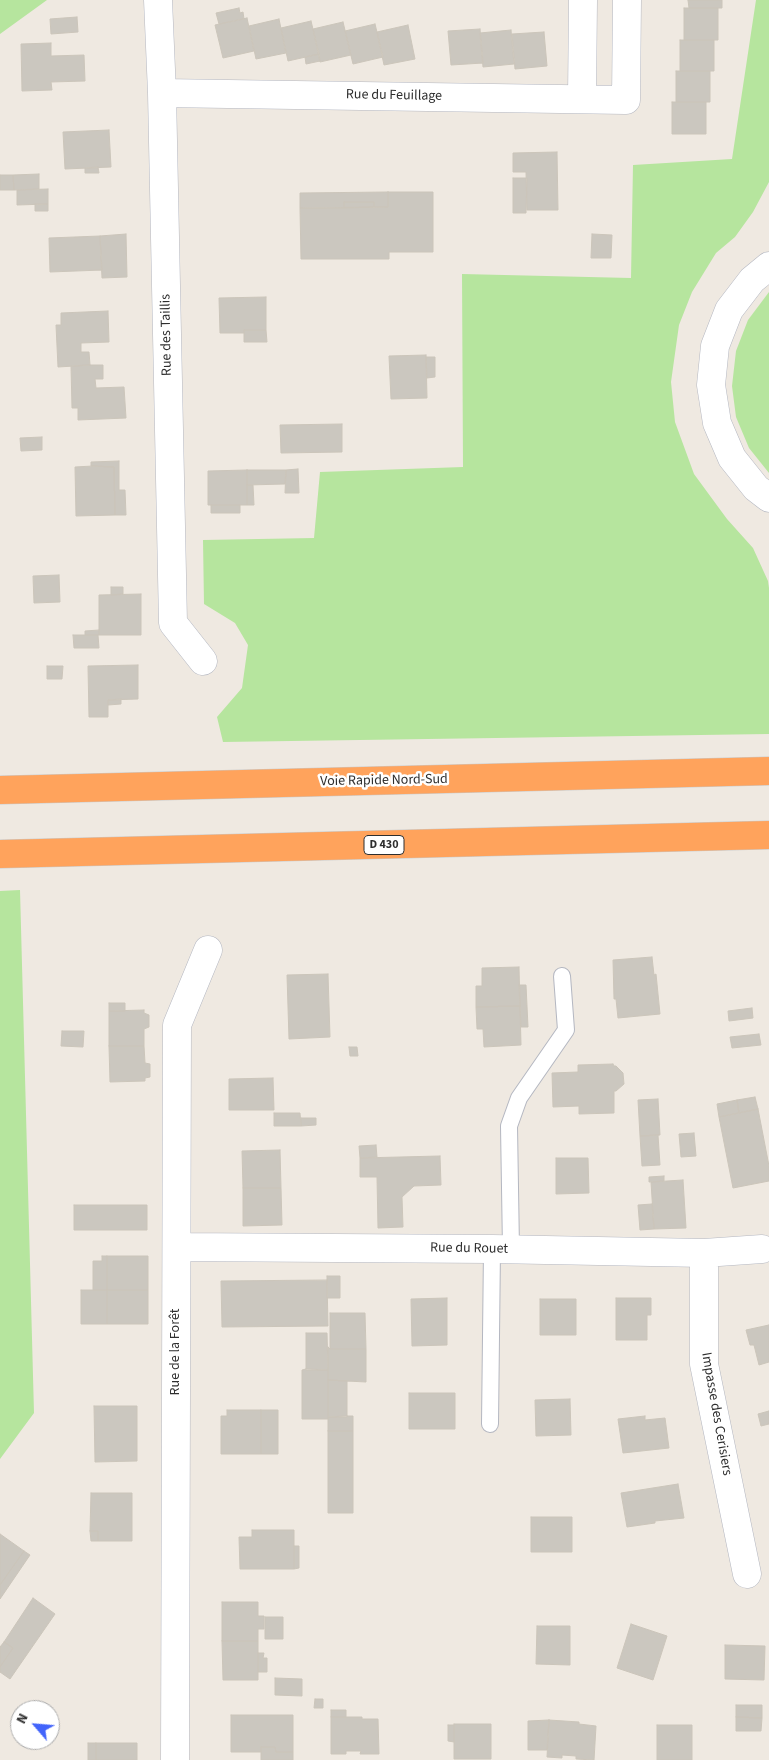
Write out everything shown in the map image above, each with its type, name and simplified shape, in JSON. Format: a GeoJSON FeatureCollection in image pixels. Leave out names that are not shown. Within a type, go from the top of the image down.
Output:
{"type":"FeatureCollection","features":[{"type":"Feature","properties":{"kind":"highway","name":"Voie Rapide Nord-Sud"},"geometry":{"type":"LineString","coordinates":[[0,790],[769,771]]}},
{"type":"Feature","properties":{"kind":"highway","name":"D 430"},"geometry":{"type":"LineString","coordinates":[[0,854],[769,835]]}},
{"type":"Feature","properties":{"kind":"street","name":"Rue des Taillis"},"geometry":{"type":"LineString","coordinates":[[158,0],[162,93],[173,623],[203,661]]}},
{"type":"Feature","properties":{"kind":"street"},"geometry":{"type":"LineString","coordinates":[[582,98],[583,0]]}},
{"type":"Feature","properties":{"kind":"street","name":"Rue du Feuillage"},"geometry":{"type":"LineString","coordinates":[[162,93],[626,100],[627,0]]}},
{"type":"Feature","properties":{"kind":"street"},"geometry":{"type":"LineString","coordinates":[[769,266],[752,280],[729,310],[715,346],[711,385],[717,422],[732,458],[756,488],[769,498]]}},
{"type":"Feature","properties":{"kind":"street","name":"Rue de la Forêt"},"geometry":{"type":"LineString","coordinates":[[175,1760],[177,1024],[208,950]]}},
{"type":"Feature","properties":{"kind":"street","name":"Rue du Rouet"},"geometry":{"type":"LineString","coordinates":[[177,1247],[704,1252],[762,1249]]}},
{"type":"Feature","properties":{"kind":"street","name":"Impasse des Cerisiers"},"geometry":{"type":"LineString","coordinates":[[704,1252],[704,1364],[747,1574]]}},
{"type":"Feature","properties":{"kind":"lane"},"geometry":{"type":"LineString","coordinates":[[490,1424],[509,1126],[519,1098],[566,1030],[562,976]]}},
{"type":"Feature","properties":{"kind":"green space"},"geometry":{"type":"Polygon","coordinates":[[[0,0],[47,0],[0,34],[0,0]]]}},
{"type":"Feature","properties":{"kind":"green space"},"geometry":{"type":"Polygon","coordinates":[[[756,0],[769,0],[769,182],[753,212],[735,237],[716,253],[692,292],[679,325],[671,382],[675,422],[694,474],[727,519],[753,548],[768,581],[769,734],[223,742],[217,717],[242,688],[248,645],[235,623],[204,604],[203,540],[314,538],[320,472],[463,467],[462,274],[631,278],[633,165],[732,159],[756,0]]]}},
{"type":"Feature","properties":{"kind":"green space"},"geometry":{"type":"Polygon","coordinates":[[[769,292],[769,473],[749,448],[736,417],[732,386],[736,351],[748,320],[769,292]]]}},
{"type":"Feature","properties":{"kind":"green space"},"geometry":{"type":"Polygon","coordinates":[[[20,890],[34,1413],[0,1459],[0,891],[20,890]]]}},
{"type":"Feature","properties":{"kind":"building"},"geometry":{"type":"Polygon","coordinates":[[[688,0],[722,0],[722,8],[689,8],[688,0]]]}},
{"type":"Feature","properties":{"kind":"building"},"geometry":{"type":"Polygon","coordinates":[[[239,8],[240,13],[243,12],[244,19],[219,24],[216,13],[239,8]]]}},
{"type":"Feature","properties":{"kind":"building"},"geometry":{"type":"Polygon","coordinates":[[[684,8],[718,8],[718,40],[684,40],[684,8]]]}},
{"type":"Feature","properties":{"kind":"building"},"geometry":{"type":"Polygon","coordinates":[[[77,17],[78,32],[51,34],[50,19],[77,17]]]}},
{"type":"Feature","properties":{"kind":"building"},"geometry":{"type":"Polygon","coordinates":[[[247,18],[254,51],[223,58],[215,25],[247,18]]]}},
{"type":"Feature","properties":{"kind":"building"},"geometry":{"type":"Polygon","coordinates":[[[279,19],[286,53],[256,59],[249,26],[279,19]]]}},
{"type":"Feature","properties":{"kind":"building"},"geometry":{"type":"Polygon","coordinates":[[[311,21],[319,54],[288,61],[281,28],[311,21]]]}},
{"type":"Feature","properties":{"kind":"building"},"geometry":{"type":"Polygon","coordinates":[[[343,22],[351,55],[320,62],[313,29],[343,22]]]}},
{"type":"Feature","properties":{"kind":"building"},"geometry":{"type":"Polygon","coordinates":[[[375,24],[383,57],[353,64],[345,31],[375,24]]]}},
{"type":"Feature","properties":{"kind":"building"},"geometry":{"type":"Polygon","coordinates":[[[408,25],[415,59],[384,65],[377,32],[408,25]]]}},
{"type":"Feature","properties":{"kind":"building"},"geometry":{"type":"Polygon","coordinates":[[[480,29],[483,63],[451,65],[448,31],[480,29]]]}},
{"type":"Feature","properties":{"kind":"building"},"geometry":{"type":"Polygon","coordinates":[[[511,30],[514,64],[483,67],[480,33],[511,30]]]}},
{"type":"Feature","properties":{"kind":"building"},"geometry":{"type":"Polygon","coordinates":[[[544,32],[547,66],[515,69],[512,34],[544,32]]]}},
{"type":"Feature","properties":{"kind":"building"},"geometry":{"type":"Polygon","coordinates":[[[680,40],[714,40],[714,71],[680,71],[680,40]]]}},
{"type":"Feature","properties":{"kind":"building"},"geometry":{"type":"Polygon","coordinates":[[[51,43],[51,56],[84,55],[85,81],[51,82],[52,90],[22,91],[21,44],[51,43]]]}},
{"type":"Feature","properties":{"kind":"building"},"geometry":{"type":"Polygon","coordinates":[[[319,54],[320,61],[306,64],[305,57],[319,54]]]}},
{"type":"Feature","properties":{"kind":"building"},"geometry":{"type":"Polygon","coordinates":[[[676,71],[710,71],[710,102],[676,102],[676,71]]]}},
{"type":"Feature","properties":{"kind":"building"},"geometry":{"type":"Polygon","coordinates":[[[672,102],[706,102],[706,134],[672,134],[672,102]]]}},
{"type":"Feature","properties":{"kind":"building"},"geometry":{"type":"Polygon","coordinates":[[[109,130],[111,167],[65,169],[63,132],[109,130]]]}},
{"type":"Feature","properties":{"kind":"building"},"geometry":{"type":"Polygon","coordinates":[[[557,152],[558,210],[527,210],[526,172],[513,172],[513,153],[557,152]]]}},
{"type":"Feature","properties":{"kind":"building"},"geometry":{"type":"Polygon","coordinates":[[[98,167],[99,173],[85,173],[85,168],[98,167]]]}},
{"type":"Feature","properties":{"kind":"building"},"geometry":{"type":"Polygon","coordinates":[[[39,174],[39,189],[14,190],[13,175],[39,174]]]}},
{"type":"Feature","properties":{"kind":"building"},"geometry":{"type":"Polygon","coordinates":[[[0,175],[13,175],[14,190],[0,190],[0,175]]]}},
{"type":"Feature","properties":{"kind":"building"},"geometry":{"type":"Polygon","coordinates":[[[513,178],[527,178],[526,213],[513,213],[513,178]]]}},
{"type":"Feature","properties":{"kind":"building"},"geometry":{"type":"Polygon","coordinates":[[[48,189],[48,204],[17,205],[17,190],[48,189]]]}},
{"type":"Feature","properties":{"kind":"building"},"geometry":{"type":"Polygon","coordinates":[[[388,192],[433,192],[433,252],[389,252],[389,259],[301,259],[300,208],[388,207],[388,192]]]}},
{"type":"Feature","properties":{"kind":"building"},"geometry":{"type":"Polygon","coordinates":[[[388,192],[388,207],[374,207],[374,202],[344,202],[344,208],[300,208],[300,193],[388,192]]]}},
{"type":"Feature","properties":{"kind":"building"},"geometry":{"type":"Polygon","coordinates":[[[344,202],[374,202],[374,207],[344,208],[344,202]]]}},
{"type":"Feature","properties":{"kind":"building"},"geometry":{"type":"Polygon","coordinates":[[[35,204],[48,204],[48,211],[35,211],[35,204]]]}},
{"type":"Feature","properties":{"kind":"building"},"geometry":{"type":"Polygon","coordinates":[[[126,234],[127,277],[102,278],[100,236],[126,234]]]}},
{"type":"Feature","properties":{"kind":"building"},"geometry":{"type":"Polygon","coordinates":[[[592,234],[612,235],[611,258],[591,258],[592,234]]]}},
{"type":"Feature","properties":{"kind":"building"},"geometry":{"type":"Polygon","coordinates":[[[100,236],[102,270],[50,272],[49,238],[100,236]]]}},
{"type":"Feature","properties":{"kind":"building"},"geometry":{"type":"Polygon","coordinates":[[[266,297],[266,330],[244,330],[244,333],[220,333],[219,298],[266,297]]]}},
{"type":"Feature","properties":{"kind":"building"},"geometry":{"type":"Polygon","coordinates":[[[108,311],[109,342],[81,343],[81,352],[89,352],[90,365],[58,367],[56,325],[61,325],[61,313],[108,311]]]}},
{"type":"Feature","properties":{"kind":"building"},"geometry":{"type":"Polygon","coordinates":[[[244,330],[266,330],[267,342],[244,342],[244,330]]]}},
{"type":"Feature","properties":{"kind":"building"},"geometry":{"type":"Polygon","coordinates":[[[426,355],[427,398],[391,399],[389,356],[426,355]]]}},
{"type":"Feature","properties":{"kind":"building"},"geometry":{"type":"Polygon","coordinates":[[[426,357],[435,357],[435,377],[427,378],[426,357]]]}},
{"type":"Feature","properties":{"kind":"building"},"geometry":{"type":"Polygon","coordinates":[[[103,365],[103,379],[95,379],[96,388],[124,387],[126,418],[78,420],[78,408],[72,408],[71,366],[103,365]]]}},
{"type":"Feature","properties":{"kind":"building"},"geometry":{"type":"Polygon","coordinates":[[[342,424],[342,452],[281,453],[280,425],[342,424]]]}},
{"type":"Feature","properties":{"kind":"building"},"geometry":{"type":"Polygon","coordinates":[[[42,437],[42,450],[21,451],[20,438],[42,437]]]}},
{"type":"Feature","properties":{"kind":"building"},"geometry":{"type":"Polygon","coordinates":[[[119,461],[119,490],[125,490],[126,515],[115,515],[114,467],[91,466],[91,462],[119,461]]]}},
{"type":"Feature","properties":{"kind":"building"},"geometry":{"type":"Polygon","coordinates":[[[75,467],[114,467],[115,515],[76,516],[75,467]]]}},
{"type":"Feature","properties":{"kind":"building"},"geometry":{"type":"Polygon","coordinates":[[[298,469],[299,493],[285,493],[286,470],[298,469]]]}},
{"type":"Feature","properties":{"kind":"building"},"geometry":{"type":"Polygon","coordinates":[[[247,470],[286,470],[285,484],[247,485],[247,470]]]}},
{"type":"Feature","properties":{"kind":"building"},"geometry":{"type":"Polygon","coordinates":[[[247,470],[247,505],[208,505],[208,471],[247,470]]]}},
{"type":"Feature","properties":{"kind":"building"},"geometry":{"type":"Polygon","coordinates":[[[247,485],[253,485],[254,505],[247,505],[247,485]]]}},
{"type":"Feature","properties":{"kind":"building"},"geometry":{"type":"Polygon","coordinates":[[[211,505],[240,505],[240,513],[211,513],[211,505]]]}},
{"type":"Feature","properties":{"kind":"building"},"geometry":{"type":"Polygon","coordinates":[[[59,575],[60,602],[34,603],[33,576],[59,575]]]}},
{"type":"Feature","properties":{"kind":"building"},"geometry":{"type":"Polygon","coordinates":[[[111,587],[123,587],[123,594],[111,595],[111,587]]]}},
{"type":"Feature","properties":{"kind":"building"},"geometry":{"type":"Polygon","coordinates":[[[141,594],[141,635],[99,635],[99,595],[141,594]]]}},
{"type":"Feature","properties":{"kind":"building"},"geometry":{"type":"Polygon","coordinates":[[[99,630],[99,635],[85,635],[85,631],[99,630]]]}},
{"type":"Feature","properties":{"kind":"building"},"geometry":{"type":"Polygon","coordinates":[[[73,635],[98,635],[99,648],[74,648],[73,635]]]}},
{"type":"Feature","properties":{"kind":"building"},"geometry":{"type":"Polygon","coordinates":[[[138,665],[138,699],[108,700],[108,717],[89,717],[88,666],[138,665]]]}},
{"type":"Feature","properties":{"kind":"building"},"geometry":{"type":"Polygon","coordinates":[[[47,666],[63,666],[62,679],[47,679],[47,666]]]}},
{"type":"Feature","properties":{"kind":"building"},"geometry":{"type":"Polygon","coordinates":[[[121,699],[121,704],[108,705],[108,700],[121,699]]]}},
{"type":"Feature","properties":{"kind":"building"},"geometry":{"type":"Polygon","coordinates":[[[652,957],[654,975],[656,974],[660,1014],[618,1018],[616,999],[614,999],[613,960],[652,957]]]}},
{"type":"Feature","properties":{"kind":"building"},"geometry":{"type":"Polygon","coordinates":[[[519,967],[520,1006],[476,1007],[476,986],[482,986],[482,968],[519,967]]]}},
{"type":"Feature","properties":{"kind":"building"},"geometry":{"type":"Polygon","coordinates":[[[328,974],[330,1037],[289,1039],[287,975],[328,974]]]}},
{"type":"Feature","properties":{"kind":"building"},"geometry":{"type":"Polygon","coordinates":[[[519,985],[526,985],[528,1027],[521,1027],[519,985]]]}},
{"type":"Feature","properties":{"kind":"building"},"geometry":{"type":"Polygon","coordinates":[[[109,1003],[125,1003],[125,1011],[109,1011],[109,1003]]]}},
{"type":"Feature","properties":{"kind":"building"},"geometry":{"type":"Polygon","coordinates":[[[520,1006],[521,1045],[484,1047],[483,1029],[477,1029],[476,1007],[520,1006]]]}},
{"type":"Feature","properties":{"kind":"building"},"geometry":{"type":"Polygon","coordinates":[[[752,1008],[753,1018],[729,1021],[728,1011],[752,1008]]]}},
{"type":"Feature","properties":{"kind":"building"},"geometry":{"type":"Polygon","coordinates":[[[144,1010],[144,1013],[149,1015],[149,1027],[144,1029],[144,1046],[109,1046],[109,1011],[144,1010]]]}},
{"type":"Feature","properties":{"kind":"building"},"geometry":{"type":"Polygon","coordinates":[[[62,1031],[84,1031],[83,1047],[61,1046],[62,1031]]]}},
{"type":"Feature","properties":{"kind":"building"},"geometry":{"type":"Polygon","coordinates":[[[759,1034],[761,1045],[732,1048],[730,1037],[759,1034]]]}},
{"type":"Feature","properties":{"kind":"building"},"geometry":{"type":"Polygon","coordinates":[[[109,1046],[144,1046],[145,1063],[150,1064],[150,1077],[145,1078],[145,1081],[110,1082],[109,1046]]]}},
{"type":"Feature","properties":{"kind":"building"},"geometry":{"type":"Polygon","coordinates":[[[349,1047],[357,1047],[358,1056],[350,1056],[349,1047]]]}},
{"type":"Feature","properties":{"kind":"building"},"geometry":{"type":"Polygon","coordinates":[[[613,1064],[623,1073],[624,1084],[614,1091],[614,1113],[579,1114],[579,1106],[553,1107],[552,1073],[578,1072],[578,1065],[613,1064]]]}},
{"type":"Feature","properties":{"kind":"building"},"geometry":{"type":"Polygon","coordinates":[[[273,1078],[274,1110],[229,1110],[229,1079],[273,1078]]]}},
{"type":"Feature","properties":{"kind":"building"},"geometry":{"type":"Polygon","coordinates":[[[755,1097],[758,1109],[739,1113],[737,1100],[755,1097]]]}},
{"type":"Feature","properties":{"kind":"building"},"geometry":{"type":"Polygon","coordinates":[[[658,1099],[660,1135],[640,1136],[638,1100],[658,1099]]]}},
{"type":"Feature","properties":{"kind":"building"},"geometry":{"type":"Polygon","coordinates":[[[737,1100],[739,1113],[719,1117],[717,1104],[737,1100]]]}},
{"type":"Feature","properties":{"kind":"building"},"geometry":{"type":"Polygon","coordinates":[[[758,1109],[769,1166],[769,1181],[733,1188],[719,1117],[758,1109]]]}},
{"type":"Feature","properties":{"kind":"building"},"geometry":{"type":"Polygon","coordinates":[[[274,1113],[300,1113],[301,1126],[274,1126],[274,1113]]]}},
{"type":"Feature","properties":{"kind":"building"},"geometry":{"type":"Polygon","coordinates":[[[301,1118],[316,1118],[316,1125],[301,1126],[301,1118]]]}},
{"type":"Feature","properties":{"kind":"building"},"geometry":{"type":"Polygon","coordinates":[[[694,1133],[696,1156],[681,1157],[679,1134],[694,1133]]]}},
{"type":"Feature","properties":{"kind":"building"},"geometry":{"type":"Polygon","coordinates":[[[658,1135],[660,1165],[642,1166],[640,1136],[658,1135]]]}},
{"type":"Feature","properties":{"kind":"building"},"geometry":{"type":"Polygon","coordinates":[[[376,1145],[377,1157],[360,1158],[359,1146],[376,1145]]]}},
{"type":"Feature","properties":{"kind":"building"},"geometry":{"type":"Polygon","coordinates":[[[280,1150],[281,1188],[243,1188],[242,1151],[280,1150]]]}},
{"type":"Feature","properties":{"kind":"building"},"geometry":{"type":"Polygon","coordinates":[[[440,1156],[441,1185],[414,1186],[402,1197],[403,1227],[378,1228],[377,1177],[360,1177],[360,1158],[440,1156]]]}},
{"type":"Feature","properties":{"kind":"building"},"geometry":{"type":"Polygon","coordinates":[[[556,1158],[588,1158],[589,1193],[556,1194],[556,1158]]]}},
{"type":"Feature","properties":{"kind":"building"},"geometry":{"type":"Polygon","coordinates":[[[664,1176],[664,1181],[649,1182],[649,1177],[664,1176]]]}},
{"type":"Feature","properties":{"kind":"building"},"geometry":{"type":"Polygon","coordinates":[[[683,1180],[686,1228],[654,1229],[651,1182],[683,1180]]]}},
{"type":"Feature","properties":{"kind":"building"},"geometry":{"type":"Polygon","coordinates":[[[243,1188],[281,1188],[282,1225],[243,1226],[243,1188]]]}},
{"type":"Feature","properties":{"kind":"building"},"geometry":{"type":"Polygon","coordinates":[[[652,1204],[654,1229],[640,1230],[638,1205],[652,1204]]]}},
{"type":"Feature","properties":{"kind":"building"},"geometry":{"type":"Polygon","coordinates":[[[74,1205],[147,1205],[147,1230],[74,1230],[74,1205]]]}},
{"type":"Feature","properties":{"kind":"building"},"geometry":{"type":"Polygon","coordinates":[[[102,1256],[107,1256],[107,1290],[93,1290],[93,1261],[102,1261],[102,1256]]]}},
{"type":"Feature","properties":{"kind":"building"},"geometry":{"type":"Polygon","coordinates":[[[107,1256],[148,1256],[148,1290],[107,1290],[107,1256]]]}},
{"type":"Feature","properties":{"kind":"building"},"geometry":{"type":"Polygon","coordinates":[[[327,1276],[340,1276],[340,1298],[327,1298],[327,1276]]]}},
{"type":"Feature","properties":{"kind":"building"},"geometry":{"type":"Polygon","coordinates":[[[327,1280],[328,1326],[222,1327],[221,1281],[327,1280]]]}},
{"type":"Feature","properties":{"kind":"building"},"geometry":{"type":"Polygon","coordinates":[[[81,1290],[107,1290],[107,1324],[81,1324],[81,1290]]]}},
{"type":"Feature","properties":{"kind":"building"},"geometry":{"type":"Polygon","coordinates":[[[107,1290],[148,1290],[148,1324],[107,1324],[107,1290]]]}},
{"type":"Feature","properties":{"kind":"building"},"geometry":{"type":"Polygon","coordinates":[[[447,1298],[447,1345],[412,1346],[411,1299],[447,1298]]]}},
{"type":"Feature","properties":{"kind":"building"},"geometry":{"type":"Polygon","coordinates":[[[616,1298],[651,1298],[651,1315],[647,1315],[647,1340],[616,1340],[616,1298]]]}},
{"type":"Feature","properties":{"kind":"building"},"geometry":{"type":"Polygon","coordinates":[[[540,1299],[576,1299],[576,1335],[540,1335],[540,1299]]]}},
{"type":"Feature","properties":{"kind":"building"},"geometry":{"type":"Polygon","coordinates":[[[330,1313],[365,1313],[366,1349],[330,1349],[330,1313]]]}},
{"type":"Feature","properties":{"kind":"building"},"geometry":{"type":"Polygon","coordinates":[[[769,1325],[769,1362],[759,1365],[754,1345],[750,1345],[746,1330],[769,1325]]]}},
{"type":"Feature","properties":{"kind":"building"},"geometry":{"type":"Polygon","coordinates":[[[306,1333],[327,1333],[328,1370],[306,1370],[306,1333]]]}},
{"type":"Feature","properties":{"kind":"building"},"geometry":{"type":"Polygon","coordinates":[[[328,1347],[330,1349],[366,1349],[366,1382],[328,1380],[328,1347]]]}},
{"type":"Feature","properties":{"kind":"building"},"geometry":{"type":"Polygon","coordinates":[[[302,1370],[328,1370],[328,1419],[302,1419],[302,1370]]]}},
{"type":"Feature","properties":{"kind":"building"},"geometry":{"type":"Polygon","coordinates":[[[328,1380],[347,1381],[347,1417],[328,1417],[328,1380]]]}},
{"type":"Feature","properties":{"kind":"building"},"geometry":{"type":"Polygon","coordinates":[[[409,1393],[455,1393],[455,1429],[409,1429],[409,1393]]]}},
{"type":"Feature","properties":{"kind":"building"},"geometry":{"type":"Polygon","coordinates":[[[570,1399],[571,1435],[536,1436],[535,1400],[570,1399]]]}},
{"type":"Feature","properties":{"kind":"building"},"geometry":{"type":"Polygon","coordinates":[[[94,1406],[137,1406],[137,1461],[95,1462],[94,1406]]]}},
{"type":"Feature","properties":{"kind":"building"},"geometry":{"type":"Polygon","coordinates":[[[227,1410],[261,1410],[261,1454],[221,1454],[221,1416],[227,1416],[227,1410]]]}},
{"type":"Feature","properties":{"kind":"building"},"geometry":{"type":"Polygon","coordinates":[[[261,1410],[278,1410],[278,1454],[261,1454],[261,1410]]]}},
{"type":"Feature","properties":{"kind":"building"},"geometry":{"type":"Polygon","coordinates":[[[769,1411],[769,1424],[761,1426],[758,1414],[769,1411]]]}},
{"type":"Feature","properties":{"kind":"building"},"geometry":{"type":"Polygon","coordinates":[[[353,1416],[353,1431],[328,1431],[328,1417],[353,1416]]]}},
{"type":"Feature","properties":{"kind":"building"},"geometry":{"type":"Polygon","coordinates":[[[645,1416],[645,1420],[665,1418],[669,1448],[623,1453],[618,1419],[645,1416]]]}},
{"type":"Feature","properties":{"kind":"building"},"geometry":{"type":"Polygon","coordinates":[[[328,1431],[353,1431],[353,1513],[328,1513],[328,1431]]]}},
{"type":"Feature","properties":{"kind":"building"},"geometry":{"type":"Polygon","coordinates":[[[678,1484],[684,1518],[655,1521],[655,1523],[627,1527],[621,1493],[678,1484]]]}},
{"type":"Feature","properties":{"kind":"building"},"geometry":{"type":"Polygon","coordinates":[[[91,1493],[132,1493],[132,1541],[98,1541],[98,1531],[90,1531],[91,1493]]]}},
{"type":"Feature","properties":{"kind":"building"},"geometry":{"type":"Polygon","coordinates":[[[531,1517],[572,1517],[572,1552],[531,1552],[531,1517]]]}},
{"type":"Feature","properties":{"kind":"building"},"geometry":{"type":"Polygon","coordinates":[[[252,1530],[294,1530],[294,1569],[240,1569],[239,1537],[252,1537],[252,1530]]]}},
{"type":"Feature","properties":{"kind":"building"},"geometry":{"type":"Polygon","coordinates":[[[90,1531],[98,1531],[98,1541],[91,1541],[90,1531]]]}},
{"type":"Feature","properties":{"kind":"building"},"geometry":{"type":"Polygon","coordinates":[[[0,1534],[24,1551],[0,1585],[0,1534]]]}},
{"type":"Feature","properties":{"kind":"building"},"geometry":{"type":"Polygon","coordinates":[[[294,1546],[299,1546],[299,1568],[294,1569],[294,1546]]]}},
{"type":"Feature","properties":{"kind":"building"},"geometry":{"type":"Polygon","coordinates":[[[24,1551],[30,1555],[0,1599],[0,1585],[24,1551]]]}},
{"type":"Feature","properties":{"kind":"building"},"geometry":{"type":"Polygon","coordinates":[[[33,1598],[55,1614],[10,1679],[0,1672],[0,1667],[13,1648],[4,1642],[33,1598]]]}},
{"type":"Feature","properties":{"kind":"building"},"geometry":{"type":"Polygon","coordinates":[[[222,1602],[258,1602],[258,1616],[264,1616],[264,1629],[258,1629],[258,1641],[222,1641],[222,1602]]]}},
{"type":"Feature","properties":{"kind":"building"},"geometry":{"type":"Polygon","coordinates":[[[265,1617],[283,1617],[283,1639],[265,1639],[265,1617]]]}},
{"type":"Feature","properties":{"kind":"building"},"geometry":{"type":"Polygon","coordinates":[[[631,1624],[667,1636],[653,1680],[617,1668],[631,1624]]]}},
{"type":"Feature","properties":{"kind":"building"},"geometry":{"type":"Polygon","coordinates":[[[537,1626],[570,1626],[570,1665],[536,1664],[537,1626]]]}},
{"type":"Feature","properties":{"kind":"building"},"geometry":{"type":"Polygon","coordinates":[[[222,1641],[258,1641],[258,1680],[223,1680],[222,1641]]]}},
{"type":"Feature","properties":{"kind":"building"},"geometry":{"type":"Polygon","coordinates":[[[4,1642],[13,1648],[0,1667],[0,1647],[4,1642]]]}},
{"type":"Feature","properties":{"kind":"building"},"geometry":{"type":"Polygon","coordinates":[[[725,1645],[765,1646],[764,1680],[725,1679],[725,1645]]]}},
{"type":"Feature","properties":{"kind":"building"},"geometry":{"type":"Polygon","coordinates":[[[258,1653],[264,1653],[263,1658],[267,1658],[267,1672],[258,1672],[258,1653]]]}},
{"type":"Feature","properties":{"kind":"building"},"geometry":{"type":"Polygon","coordinates":[[[275,1678],[302,1679],[302,1696],[275,1695],[275,1678]]]}},
{"type":"Feature","properties":{"kind":"building"},"geometry":{"type":"Polygon","coordinates":[[[315,1699],[323,1699],[323,1708],[314,1708],[315,1699]]]}},
{"type":"Feature","properties":{"kind":"building"},"geometry":{"type":"Polygon","coordinates":[[[736,1705],[762,1705],[762,1718],[736,1717],[736,1705]]]}},
{"type":"Feature","properties":{"kind":"building"},"geometry":{"type":"Polygon","coordinates":[[[331,1710],[346,1710],[346,1717],[331,1717],[331,1710]]]}},
{"type":"Feature","properties":{"kind":"building"},"geometry":{"type":"Polygon","coordinates":[[[231,1715],[293,1715],[293,1752],[276,1752],[275,1747],[261,1747],[261,1752],[231,1752],[231,1715]]]}},
{"type":"Feature","properties":{"kind":"building"},"geometry":{"type":"Polygon","coordinates":[[[331,1717],[378,1719],[379,1754],[360,1754],[361,1751],[346,1751],[346,1754],[331,1754],[331,1717]]]}},
{"type":"Feature","properties":{"kind":"building"},"geometry":{"type":"Polygon","coordinates":[[[736,1717],[762,1718],[761,1731],[736,1731],[736,1717]]]}},
{"type":"Feature","properties":{"kind":"building"},"geometry":{"type":"Polygon","coordinates":[[[549,1720],[579,1722],[579,1724],[596,1726],[594,1760],[576,1759],[576,1756],[562,1755],[562,1758],[547,1757],[549,1720]]]}},
{"type":"Feature","properties":{"kind":"building"},"geometry":{"type":"Polygon","coordinates":[[[549,1720],[547,1750],[528,1750],[528,1721],[549,1720]]]}},
{"type":"Feature","properties":{"kind":"building"},"geometry":{"type":"Polygon","coordinates":[[[454,1724],[491,1724],[491,1759],[454,1759],[454,1724]]]}},
{"type":"Feature","properties":{"kind":"building"},"geometry":{"type":"Polygon","coordinates":[[[448,1725],[454,1725],[454,1742],[448,1741],[448,1725]]]}},
{"type":"Feature","properties":{"kind":"building"},"geometry":{"type":"Polygon","coordinates":[[[657,1725],[692,1725],[692,1760],[657,1760],[657,1725]]]}},
{"type":"Feature","properties":{"kind":"building"},"geometry":{"type":"Polygon","coordinates":[[[88,1743],[96,1743],[96,1760],[88,1760],[88,1743]]]}},
{"type":"Feature","properties":{"kind":"building"},"geometry":{"type":"Polygon","coordinates":[[[96,1743],[137,1743],[137,1760],[96,1760],[96,1743]]]}},
{"type":"Feature","properties":{"kind":"building"},"geometry":{"type":"Polygon","coordinates":[[[261,1747],[275,1747],[276,1752],[293,1752],[293,1760],[261,1760],[261,1747]]]}}]}
